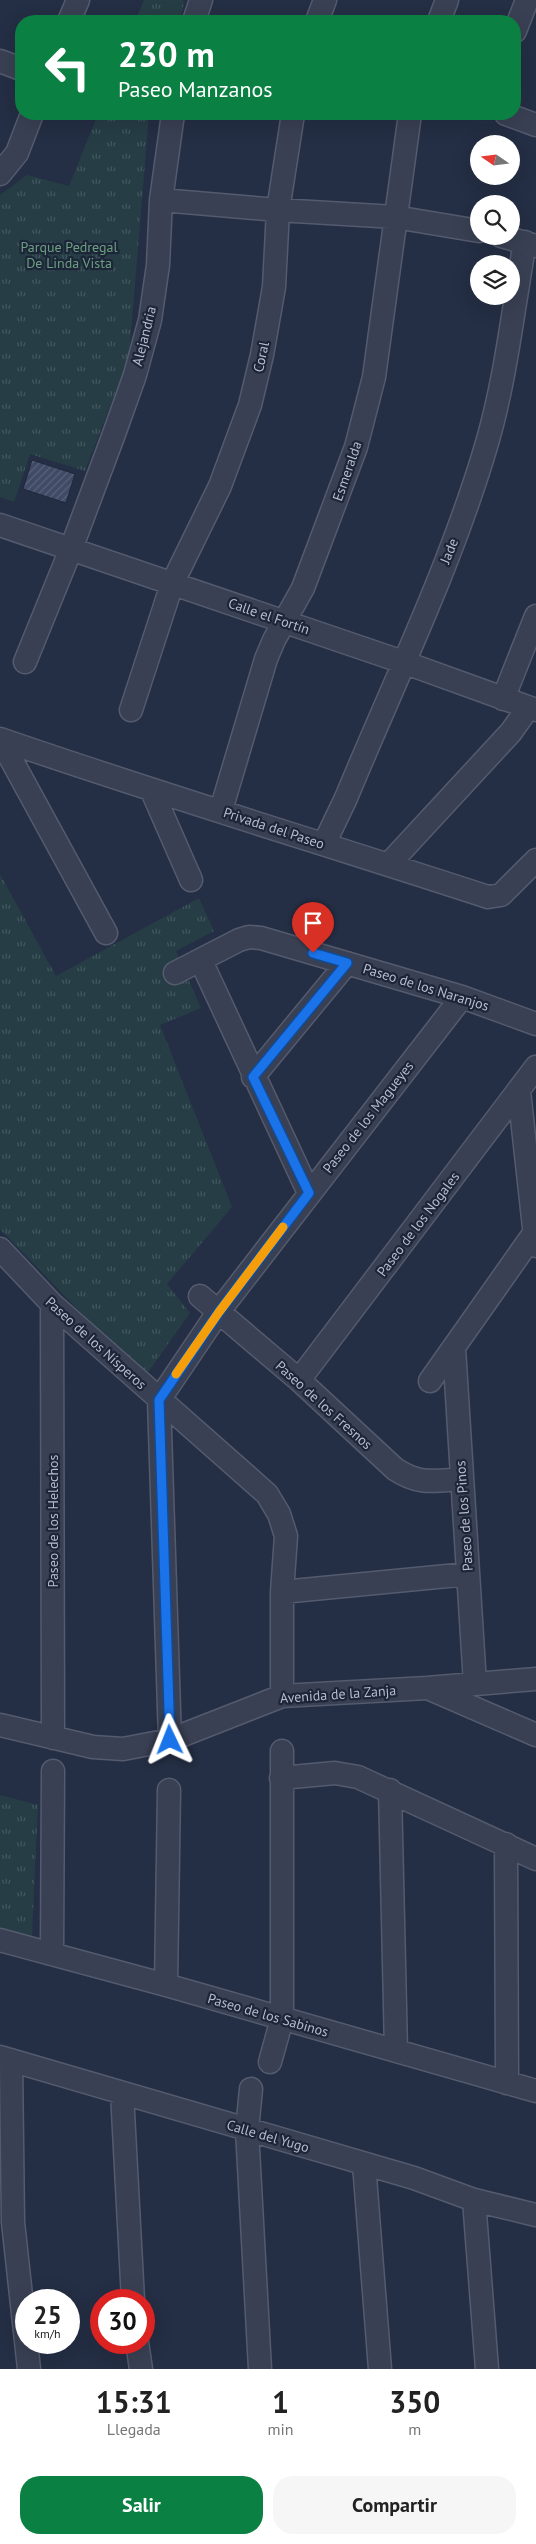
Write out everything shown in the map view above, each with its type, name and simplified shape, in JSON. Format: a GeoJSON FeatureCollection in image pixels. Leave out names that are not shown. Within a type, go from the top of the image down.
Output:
{"type":"FeatureCollection","features":[{"type":"Feature","properties":{"kind":"street"},"geometry":{"type":"LineString","coordinates":[[72,15],[78,0]]}},
{"type":"Feature","properties":{"kind":"street"},"geometry":{"type":"LineString","coordinates":[[196,15],[200,0]]}},
{"type":"Feature","properties":{"kind":"street"},"geometry":{"type":"LineString","coordinates":[[319,15],[325,0]]}},
{"type":"Feature","properties":{"kind":"street"},"geometry":{"type":"LineString","coordinates":[[441,15],[447,0]]}},
{"type":"Feature","properties":{"kind":"street"},"geometry":{"type":"LineString","coordinates":[[521,16],[527,0]]}},
{"type":"Feature","properties":{"kind":"street"},"geometry":{"type":"LineString","coordinates":[[0,61],[15,67]]}},
{"type":"Feature","properties":{"kind":"street"},"geometry":{"type":"LineString","coordinates":[[0,174],[17,153],[30,120]]}},
{"type":"Feature","properties":{"kind":"street","name":"Alejandria"},"geometry":{"type":"LineString","coordinates":[[25,662],[71,548],[135,375],[150,320],[158,265],[161,200],[172,120]]}},
{"type":"Feature","properties":{"kind":"street","name":"Coral"},"geometry":{"type":"LineString","coordinates":[[131,710],[172,584],[220,486],[250,406],[262,355],[274,287],[278,210],[292,120]]}},
{"type":"Feature","properties":{"kind":"street","name":"Esmeralda"},"geometry":{"type":"LineString","coordinates":[[221,810],[266,658],[303,588],[356,447],[374,377],[385,308],[395,217],[409,120]]}},
{"type":"Feature","properties":{"kind":"street"},"geometry":{"type":"LineString","coordinates":[[521,120],[536,125]]}},
{"type":"Feature","properties":{"kind":"street"},"geometry":{"type":"LineString","coordinates":[[161,200],[395,217],[470,230]]}},
{"type":"Feature","properties":{"kind":"street","name":"Jade"},"geometry":{"type":"LineString","coordinates":[[324,844],[403,662],[464,513],[487,442],[531,244]]}},
{"type":"Feature","properties":{"kind":"street","name":"Calle el Fortín"},"geometry":{"type":"LineString","coordinates":[[0,525],[403,662],[532,709]]}},
{"type":"Feature","properties":{"kind":"street"},"geometry":{"type":"LineString","coordinates":[[503,699],[536,616]]}},
{"type":"Feature","properties":{"kind":"street"},"geometry":{"type":"LineString","coordinates":[[389,864],[532,709]]}},
{"type":"Feature","properties":{"kind":"street"},"geometry":{"type":"LineString","coordinates":[[0,739],[106,933]]}},
{"type":"Feature","properties":{"kind":"street","name":"Privada del Paseo"},"geometry":{"type":"LineString","coordinates":[[0,739],[152,791],[221,810],[492,897],[501,895],[536,860]]}},
{"type":"Feature","properties":{"kind":"street"},"geometry":{"type":"LineString","coordinates":[[152,791],[191,880]]}},
{"type":"Feature","properties":{"kind":"street","name":"Paseo de los Naranjos"},"geometry":{"type":"LineString","coordinates":[[175,973],[248,937],[261,938],[462,997],[536,1024]]}},
{"type":"Feature","properties":{"kind":"street"},"geometry":{"type":"LineString","coordinates":[[201,961],[253,1077],[309,1193]]}},
{"type":"Feature","properties":{"kind":"street"},"geometry":{"type":"LineString","coordinates":[[253,1077],[347,963]]}},
{"type":"Feature","properties":{"kind":"street","name":"Paseo de los Magueyes"},"geometry":{"type":"LineString","coordinates":[[159,1400],[219,1312],[462,997]]}},
{"type":"Feature","properties":{"kind":"street","name":"Paseo de los Nogales"},"geometry":{"type":"LineString","coordinates":[[299,1380],[536,1067]]}},
{"type":"Feature","properties":{"kind":"street"},"geometry":{"type":"LineString","coordinates":[[430,1381],[535,1239],[519,1090]]}},
{"type":"Feature","properties":{"kind":"street","name":"Paseo de los Nísperos"},"geometry":{"type":"LineString","coordinates":[[0,1249],[52,1304],[267,1494],[279,1514],[286,1536],[282,1592],[282,1696]]}},
{"type":"Feature","properties":{"kind":"street","name":"Paseo de los Fresnos"},"geometry":{"type":"LineString","coordinates":[[200,1296],[299,1380],[394,1469],[409,1479],[420,1481],[461,1479]]}},
{"type":"Feature","properties":{"kind":"street","name":"Paseo de los Helechos"},"geometry":{"type":"LineString","coordinates":[[52,1304],[53,1738]]}},
{"type":"Feature","properties":{"kind":"street","name":"Paseo de los Pinos"},"geometry":{"type":"LineString","coordinates":[[454,1348],[475,1684]]}},
{"type":"Feature","properties":{"kind":"street"},"geometry":{"type":"LineString","coordinates":[[159,1400],[170,1740]]}},
{"type":"Feature","properties":{"kind":"street"},"geometry":{"type":"LineString","coordinates":[[282,1592],[468,1574]]}},
{"type":"Feature","properties":{"kind":"street","name":"Avenida de la Zanja"},"geometry":{"type":"LineString","coordinates":[[0,1725],[93,1747],[123,1749],[170,1740],[282,1696],[427,1688],[536,1678]]}},
{"type":"Feature","properties":{"kind":"street"},"geometry":{"type":"LineString","coordinates":[[427,1688],[536,1736]]}},
{"type":"Feature","properties":{"kind":"street"},"geometry":{"type":"LineString","coordinates":[[270,2062],[282,2020],[282,1751]]}},
{"type":"Feature","properties":{"kind":"street"},"geometry":{"type":"LineString","coordinates":[[52,1953],[53,1771]]}},
{"type":"Feature","properties":{"kind":"street"},"geometry":{"type":"LineString","coordinates":[[281,1778],[335,1772],[358,1777],[390,1790],[536,1859]]}},
{"type":"Feature","properties":{"kind":"street"},"geometry":{"type":"LineString","coordinates":[[166,1985],[169,1790]]}},
{"type":"Feature","properties":{"kind":"street"},"geometry":{"type":"LineString","coordinates":[[390,1790],[396,2050]]}},
{"type":"Feature","properties":{"kind":"street"},"geometry":{"type":"LineString","coordinates":[[506,1844],[507,2083]]}},
{"type":"Feature","properties":{"kind":"street","name":"Paseo de los Sabinos"},"geometry":{"type":"LineString","coordinates":[[0,1940],[166,1985],[282,2020],[396,2050],[536,2091]]}},
{"type":"Feature","properties":{"kind":"street"},"geometry":{"type":"LineString","coordinates":[[6,2059],[13,2222],[29,2369]]}},
{"type":"Feature","properties":{"kind":"street","name":"Calle del Yugo"},"geometry":{"type":"LineString","coordinates":[[6,2059],[364,2164],[474,2200],[536,2215]]}},
{"type":"Feature","properties":{"kind":"street"},"geometry":{"type":"LineString","coordinates":[[251,2089],[247,2130],[260,2369]]}},
{"type":"Feature","properties":{"kind":"street"},"geometry":{"type":"LineString","coordinates":[[122,2093],[132,2289]]}},
{"type":"Feature","properties":{"kind":"street"},"geometry":{"type":"LineString","coordinates":[[364,2164],[380,2369]]}},
{"type":"Feature","properties":{"kind":"street"},"geometry":{"type":"LineString","coordinates":[[0,2188],[13,2222]]}},
{"type":"Feature","properties":{"kind":"street"},"geometry":{"type":"LineString","coordinates":[[474,2200],[487,2369]]}},
{"type":"Feature","properties":{"kind":"street"},"geometry":{"type":"LineString","coordinates":[[139,2354],[141,2369]]}},
{"type":"Feature","properties":{"kind":"green space"},"geometry":{"type":"Polygon","coordinates":[[[144,0],[185,1],[181,15],[138,15],[144,0]]]}},
{"type":"Feature","properties":{"kind":"green space","name":"Parque Pedregal De Linda Vista"},"geometry":{"type":"Polygon","coordinates":[[[96,120],[149,120],[129,357],[85,471],[30,454],[14,502],[0,497],[0,195],[27,175],[69,186],[96,120]]]}},
{"type":"Feature","properties":{"kind":"green space"},"geometry":{"type":"Polygon","coordinates":[[[0,874],[56,976],[199,898],[214,931],[176,951],[201,1008],[160,1025],[232,1207],[167,1284],[190,1313],[144,1378],[0,1229],[0,874]]]}},
{"type":"Feature","properties":{"kind":"green space"},"geometry":{"type":"Polygon","coordinates":[[[0,1795],[38,1805],[32,1936],[0,1928],[0,1795]]]}},
{"type":"Feature","properties":{"kind":"building"},"geometry":{"type":"Polygon","coordinates":[[[32,460],[75,474],[66,503],[23,489],[32,460]]]}},
{"type":"Feature","properties":{"kind":"slow traffic"},"geometry":{"type":"LineString","coordinates":[[176,1374],[219,1312],[283,1227]]}},
{"type":"Feature","properties":{"kind":"route"},"geometry":{"type":"LineString","coordinates":[[170,1740],[159,1400],[219,1312],[309,1193],[253,1077],[347,963],[313,953]]}}]}
